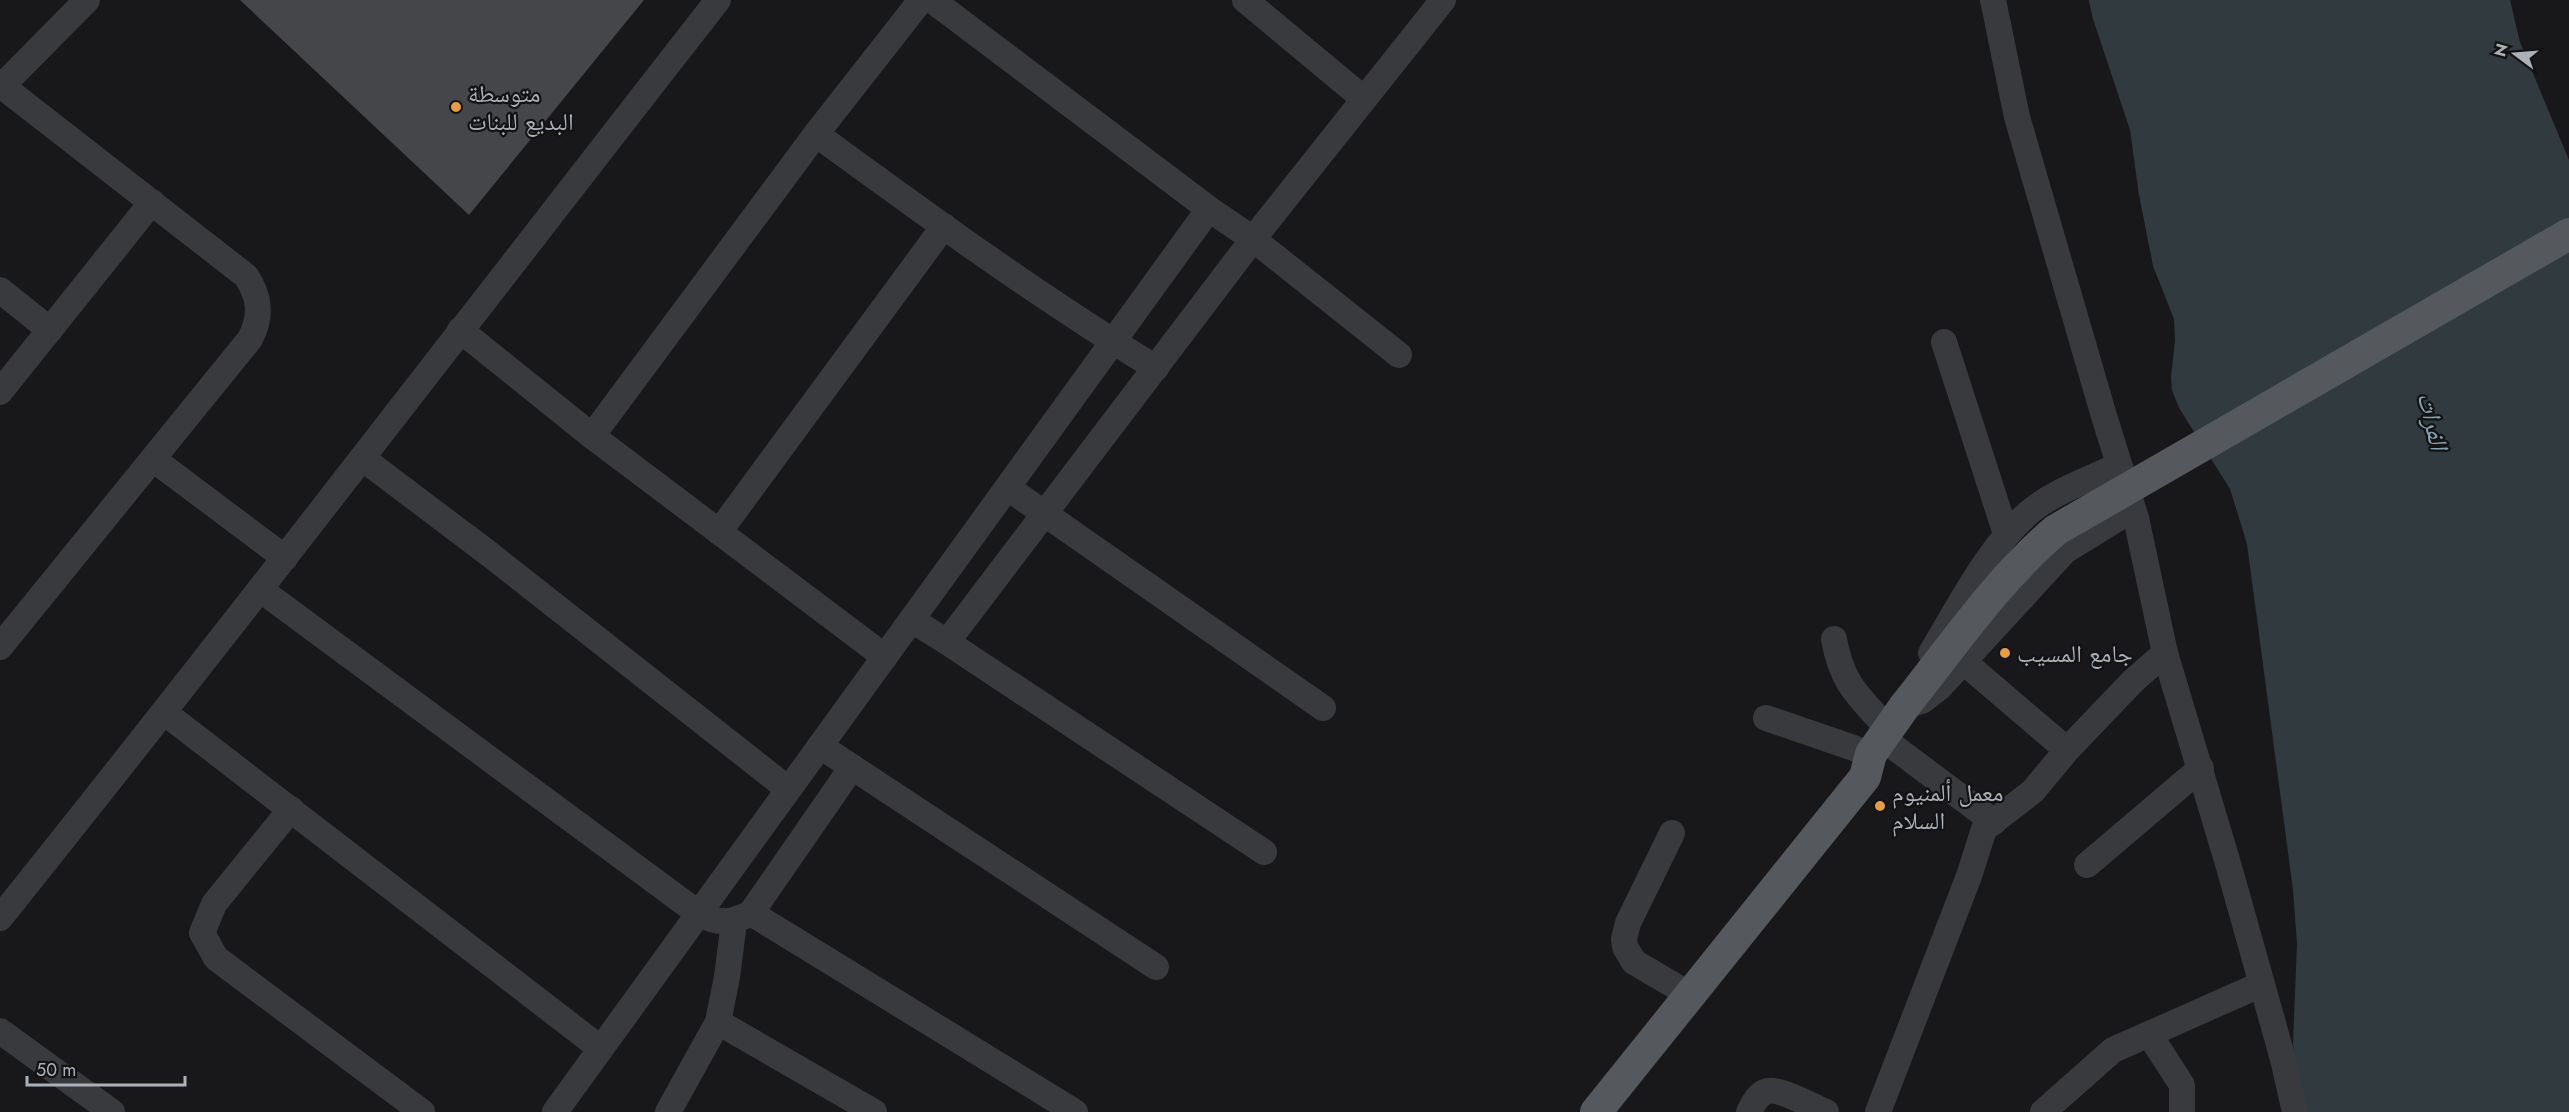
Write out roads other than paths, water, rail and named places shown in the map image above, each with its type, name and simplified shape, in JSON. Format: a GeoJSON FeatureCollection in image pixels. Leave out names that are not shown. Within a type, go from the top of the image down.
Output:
{"type":"FeatureCollection","features":[{"type":"Feature","properties":{"kind":"main road"},"geometry":{"type":"LineString","coordinates":[[1572,1112],[1676,986],[1844,769],[1886,732],[2031,551],[2055,530],[2569,234]]}},
{"type":"Feature","properties":{"kind":"main road"},"geometry":{"type":"LineString","coordinates":[[1596,1112],[1865,777],[1886,732]]}},
{"type":"Feature","properties":{"kind":"street"},"geometry":{"type":"LineString","coordinates":[[0,647],[250,339],[259,313],[258,300],[246,276],[1,87],[87,0]]}},
{"type":"Feature","properties":{"kind":"street"},"geometry":{"type":"LineString","coordinates":[[0,918],[165,713],[459,330],[718,0]]}},
{"type":"Feature","properties":{"kind":"street"},"geometry":{"type":"LineString","coordinates":[[592,436],[816,134],[921,0]]}},
{"type":"Feature","properties":{"kind":"street"},"geometry":{"type":"LineString","coordinates":[[932,0],[1209,209],[1253,239],[1399,355]]}},
{"type":"Feature","properties":{"kind":"street"},"geometry":{"type":"LineString","coordinates":[[1245,0],[1364,99]]}},
{"type":"Feature","properties":{"kind":"street"},"geometry":{"type":"LineString","coordinates":[[947,642],[1253,239],[1443,0]]}},
{"type":"Feature","properties":{"kind":"street"},"geometry":{"type":"LineString","coordinates":[[1993,0],[2017,117],[2133,509],[2165,653],[2201,768],[2283,1059],[2295,1112]]}},
{"type":"Feature","properties":{"kind":"street"},"geometry":{"type":"LineString","coordinates":[[816,134],[944,226],[1156,368]]}},
{"type":"Feature","properties":{"kind":"street"},"geometry":{"type":"LineString","coordinates":[[0,392],[152,202]]}},
{"type":"Feature","properties":{"kind":"street"},"geometry":{"type":"LineString","coordinates":[[555,1112],[1209,209]]}},
{"type":"Feature","properties":{"kind":"street"},"geometry":{"type":"LineString","coordinates":[[719,532],[944,226]]}},
{"type":"Feature","properties":{"kind":"street"},"geometry":{"type":"LineString","coordinates":[[0,290],[50,330]]}},
{"type":"Feature","properties":{"kind":"street"},"geometry":{"type":"LineString","coordinates":[[459,330],[592,436],[885,657]]}},
{"type":"Feature","properties":{"kind":"street"},"geometry":{"type":"LineString","coordinates":[[1944,342],[2006,534]]}},
{"type":"Feature","properties":{"kind":"street"},"geometry":{"type":"LineString","coordinates":[[362,458],[488,553],[788,789]]}},
{"type":"Feature","properties":{"kind":"street"},"geometry":{"type":"LineString","coordinates":[[153,459],[285,558]]}},
{"type":"Feature","properties":{"kind":"street"},"geometry":{"type":"LineString","coordinates":[[1886,732],[1917,676],[2006,534],[2034,508],[2119,465]]}},
{"type":"Feature","properties":{"kind":"street"},"geometry":{"type":"LineString","coordinates":[[1008,488],[1323,708]]}},
{"type":"Feature","properties":{"kind":"street"},"geometry":{"type":"LineString","coordinates":[[1766,718],[1886,732],[1931,696],[1965,662],[2065,551],[2133,509]]}},
{"type":"Feature","properties":{"kind":"street"},"geometry":{"type":"LineString","coordinates":[[261,590],[698,913],[715,922],[743,918],[1075,1112]]}},
{"type":"Feature","properties":{"kind":"street"},"geometry":{"type":"LineString","coordinates":[[912,620],[1264,852]]}},
{"type":"Feature","properties":{"kind":"street"},"geometry":{"type":"LineString","coordinates":[[1834,639],[1839,664],[1847,682],[1886,732],[1994,822]]}},
{"type":"Feature","properties":{"kind":"street"},"geometry":{"type":"LineString","coordinates":[[1878,1112],[1970,876],[1984,829],[2033,791],[2067,750],[2133,681],[2165,653]]}},
{"type":"Feature","properties":{"kind":"street"},"geometry":{"type":"LineString","coordinates":[[1965,662],[2067,750]]}},
{"type":"Feature","properties":{"kind":"street"},"geometry":{"type":"LineString","coordinates":[[165,713],[600,1048]]}},
{"type":"Feature","properties":{"kind":"street"},"geometry":{"type":"LineString","coordinates":[[820,746],[1156,967]]}},
{"type":"Feature","properties":{"kind":"street"},"geometry":{"type":"LineString","coordinates":[[668,1112],[718,1022],[743,918],[852,767]]}},
{"type":"Feature","properties":{"kind":"street"},"geometry":{"type":"LineString","coordinates":[[2087,865],[2201,768]]}},
{"type":"Feature","properties":{"kind":"street"},"geometry":{"type":"LineString","coordinates":[[291,809],[214,904],[202,933],[216,958],[422,1112]]}},
{"type":"Feature","properties":{"kind":"street"},"geometry":{"type":"LineString","coordinates":[[1672,833],[1628,923],[1624,939],[1625,948],[1634,962],[1676,986]]}},
{"type":"Feature","properties":{"kind":"street"},"geometry":{"type":"LineString","coordinates":[[2043,1112],[2113,1050],[2262,984]]}},
{"type":"Feature","properties":{"kind":"street"},"geometry":{"type":"LineString","coordinates":[[718,1022],[874,1112]]}},
{"type":"Feature","properties":{"kind":"street"},"geometry":{"type":"LineString","coordinates":[[0,1031],[111,1112]]}},
{"type":"Feature","properties":{"kind":"street"},"geometry":{"type":"LineString","coordinates":[[2149,1034],[2182,1086],[2182,1112]]}},
{"type":"Feature","properties":{"kind":"street"},"geometry":{"type":"LineString","coordinates":[[1749,1112],[1761,1094],[1769,1090],[1778,1091],[1826,1112]]}},
{"type":"Feature","properties":{"kind":"water","name":"الفرات"},"geometry":{"type":"Polygon","coordinates":[[[2089,0],[2510,0],[2520,42],[2569,160],[2569,1112],[2303,1112],[2293,1044],[2297,944],[2293,890],[2247,544],[2230,489],[2179,408],[2172,390],[2174,319],[2153,266],[2139,195],[2130,130],[2092,16],[2089,0]]]}},
{"type":"Feature","properties":{"kind":"place","name":"متوسطة البديع للبنات"},"geometry":{"type":"Point","coordinates":[456,107]}},
{"type":"Feature","properties":{"kind":"place","name":"جامع المسيب"},"geometry":{"type":"Point","coordinates":[2005,653]}},
{"type":"Feature","properties":{"kind":"place","name":"معمل ألمنيوم السلام"},"geometry":{"type":"Point","coordinates":[1880,806]}}]}
